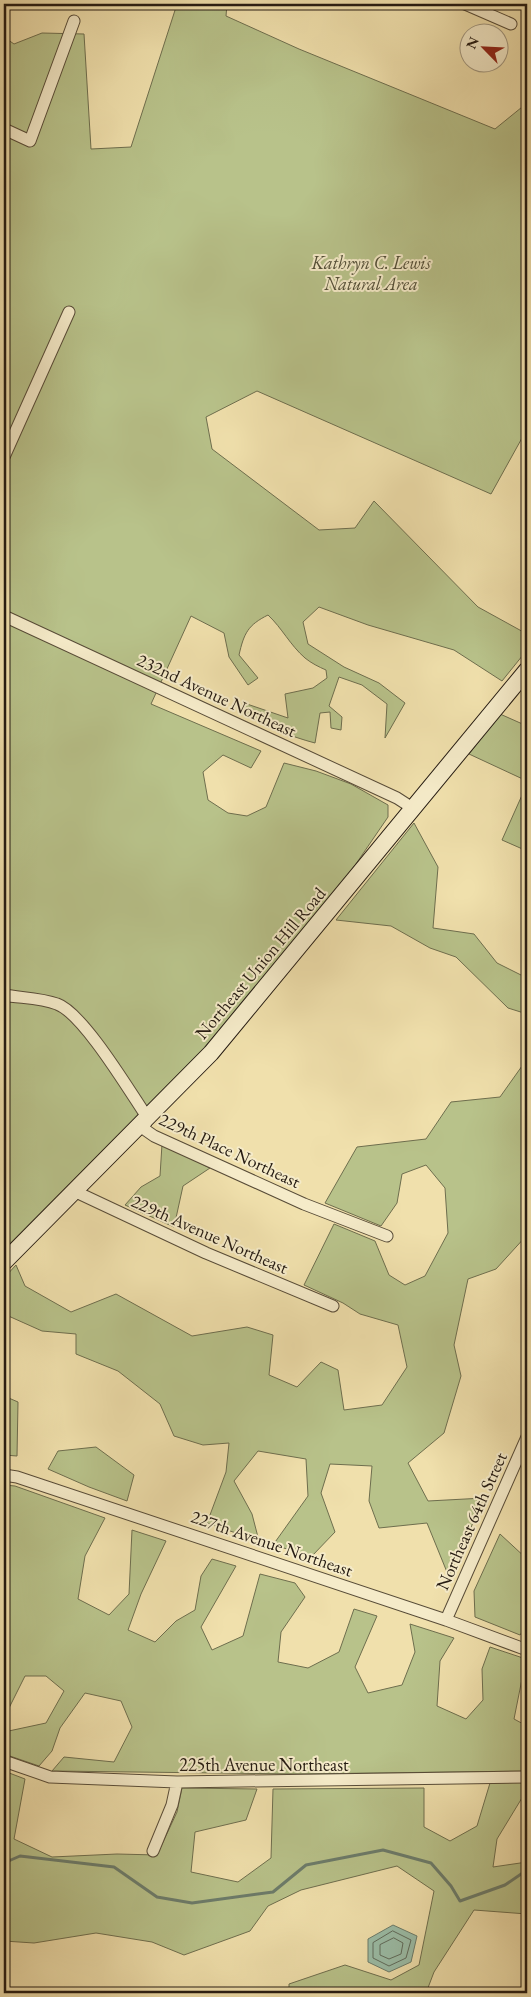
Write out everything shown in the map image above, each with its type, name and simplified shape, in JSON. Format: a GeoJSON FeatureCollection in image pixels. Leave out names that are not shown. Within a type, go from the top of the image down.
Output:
{"type":"FeatureCollection","features":[{"type":"Feature","properties":{"kind":"street"},"geometry":{"type":"LineString","coordinates":[[465,4],[511,24]]}},
{"type":"Feature","properties":{"kind":"street"},"geometry":{"type":"LineString","coordinates":[[4,129],[26,139],[74,20]]}},
{"type":"Feature","properties":{"kind":"street"},"geometry":{"type":"LineString","coordinates":[[4,457],[69,312]]}},
{"type":"Feature","properties":{"kind":"street","name":"232nd Avenue Northeast"},"geometry":{"type":"LineString","coordinates":[[4,616],[388,794],[414,809]]}},
{"type":"Feature","properties":{"kind":"street","name":"Northeast Union Hill Road"},"geometry":{"type":"LineString","coordinates":[[4,1262],[211,1053],[243,1017],[527,670]]}},
{"type":"Feature","properties":{"kind":"street","name":"229th Place Northeast"},"geometry":{"type":"LineString","coordinates":[[4,996],[57,1004],[68,1010],[84,1028],[147,1117],[144,1129],[154,1136],[304,1204],[387,1236]]}},
{"type":"Feature","properties":{"kind":"street","name":"229th Avenue Northeast"},"geometry":{"type":"LineString","coordinates":[[74,1192],[206,1253],[333,1306]]}},
{"type":"Feature","properties":{"kind":"street","name":"Northeast 64th Street"},"geometry":{"type":"LineString","coordinates":[[446,1620],[527,1437]]}},
{"type":"Feature","properties":{"kind":"street","name":"227th Avenue Northeast"},"geometry":{"type":"LineString","coordinates":[[4,1475],[17,1477],[446,1620],[527,1650]]}},
{"type":"Feature","properties":{"kind":"street","name":"225th Avenue Northeast"},"geometry":{"type":"LineString","coordinates":[[4,1760],[50,1777],[177,1782],[527,1777]]}},
{"type":"Feature","properties":{"kind":"street"},"geometry":{"type":"LineString","coordinates":[[153,1851],[172,1805],[177,1782]]}},
{"type":"Feature","properties":{"kind":"green space","name":"Kathryn C. Lewis Natural Area"},"geometry":{"type":"Polygon","coordinates":[[[177,4],[227,4],[226,16],[299,49],[495,129],[527,103],[527,429],[491,494],[257,391],[206,417],[212,449],[319,530],[355,528],[374,501],[478,607],[527,634],[527,650],[502,681],[454,650],[368,625],[319,607],[303,622],[308,644],[344,667],[379,683],[405,703],[385,738],[387,704],[362,685],[339,677],[329,706],[342,717],[341,730],[331,728],[330,712],[320,713],[315,743],[275,729],[246,714],[239,708],[244,703],[288,718],[285,694],[313,688],[327,678],[326,670],[305,658],[268,615],[251,626],[245,635],[241,647],[239,655],[258,678],[248,685],[229,657],[224,633],[191,616],[151,704],[261,751],[251,768],[223,755],[203,772],[208,800],[228,813],[247,816],[266,807],[284,763],[316,771],[351,784],[388,805],[388,817],[293,956],[4,1262],[4,37],[14,44],[42,33],[84,34],[91,149],[131,147],[177,4]]]}},
{"type":"Feature","properties":{"kind":"green space"},"geometry":{"type":"Polygon","coordinates":[[[500,714],[527,726],[527,781],[469,754],[500,714]]]}},
{"type":"Feature","properties":{"kind":"green space"},"geometry":{"type":"Polygon","coordinates":[[[527,784],[527,851],[502,840],[527,784]]]}},
{"type":"Feature","properties":{"kind":"green space"},"geometry":{"type":"Polygon","coordinates":[[[414,823],[438,867],[433,928],[474,934],[497,963],[527,978],[527,1014],[508,1008],[456,957],[430,948],[391,926],[336,920],[414,823]]]}},
{"type":"Feature","properties":{"kind":"green space"},"geometry":{"type":"Polygon","coordinates":[[[527,1059],[527,1235],[496,1269],[468,1279],[454,1345],[461,1376],[444,1433],[408,1463],[428,1501],[484,1498],[449,1577],[427,1523],[379,1528],[369,1501],[372,1466],[330,1464],[321,1493],[335,1532],[312,1556],[273,1545],[308,1496],[306,1459],[258,1451],[234,1481],[252,1514],[259,1541],[207,1523],[226,1472],[229,1443],[203,1445],[174,1436],[160,1404],[118,1371],[76,1354],[76,1334],[42,1331],[4,1314],[4,1278],[16,1265],[25,1286],[71,1312],[116,1294],[192,1336],[247,1327],[273,1335],[269,1375],[297,1387],[321,1362],[338,1370],[344,1410],[382,1405],[407,1367],[398,1325],[360,1314],[343,1303],[304,1285],[334,1224],[375,1241],[389,1275],[405,1285],[425,1276],[448,1233],[445,1188],[426,1165],[402,1174],[397,1203],[381,1226],[325,1203],[357,1147],[426,1139],[451,1102],[500,1097],[527,1059]]]}},
{"type":"Feature","properties":{"kind":"green space"},"geometry":{"type":"Polygon","coordinates":[[[162,1144],[210,1168],[183,1186],[174,1227],[125,1205],[141,1187],[160,1176],[162,1144]]]}},
{"type":"Feature","properties":{"kind":"green space"},"geometry":{"type":"Polygon","coordinates":[[[4,1396],[18,1402],[17,1456],[4,1455],[4,1396]]]}},
{"type":"Feature","properties":{"kind":"green space"},"geometry":{"type":"Polygon","coordinates":[[[96,1447],[134,1475],[127,1501],[48,1469],[58,1451],[96,1447]]]}},
{"type":"Feature","properties":{"kind":"green space"},"geometry":{"type":"Polygon","coordinates":[[[4,1485],[15,1486],[105,1518],[85,1556],[78,1599],[109,1615],[129,1594],[132,1530],[166,1541],[141,1594],[128,1630],[155,1642],[176,1621],[195,1610],[201,1576],[212,1559],[236,1566],[201,1627],[212,1650],[243,1636],[260,1574],[295,1583],[305,1597],[281,1632],[278,1662],[308,1668],[339,1652],[354,1609],[377,1616],[355,1667],[368,1693],[402,1685],[415,1652],[410,1624],[454,1638],[440,1661],[437,1706],[466,1719],[483,1700],[482,1669],[490,1647],[526,1659],[514,1719],[527,1726],[527,1771],[298,1774],[52,1771],[64,1757],[114,1762],[132,1727],[121,1701],[85,1693],[60,1728],[52,1751],[39,1766],[4,1754],[4,1732],[46,1723],[64,1691],[46,1676],[25,1676],[9,1708],[4,1712],[4,1485]]]}},
{"type":"Feature","properties":{"kind":"green space"},"geometry":{"type":"Polygon","coordinates":[[[500,1534],[527,1559],[527,1625],[520,1635],[475,1617],[474,1591],[500,1534]]]}},
{"type":"Feature","properties":{"kind":"green space"},"geometry":{"type":"Polygon","coordinates":[[[4,1771],[25,1779],[14,1839],[52,1857],[117,1854],[157,1855],[177,1812],[182,1788],[257,1789],[246,1820],[195,1832],[191,1872],[238,1882],[271,1858],[273,1789],[424,1788],[424,1827],[450,1841],[477,1826],[490,1783],[527,1782],[527,1793],[525,1793],[497,1839],[493,1867],[527,1862],[527,1914],[474,1910],[434,1972],[426,1993],[289,1993],[289,1984],[345,1965],[391,1980],[419,1965],[434,1891],[397,1866],[301,1890],[268,1906],[250,1931],[184,1955],[152,1942],[96,1933],[34,1943],[4,1941],[4,1771]]]}},
{"type":"Feature","properties":{"kind":"water"},"geometry":{"type":"Polygon","coordinates":[[[393,1925],[417,1936],[411,1962],[389,1972],[368,1962],[368,1939],[393,1925]]]}},
{"type":"Feature","properties":{"kind":"waterway"},"geometry":{"type":"LineString","coordinates":[[4,1863],[20,1856],[114,1867],[157,1897],[192,1903],[273,1892],[306,1865],[383,1850],[431,1863],[451,1886],[460,1901],[505,1885],[527,1870]]}}]}
